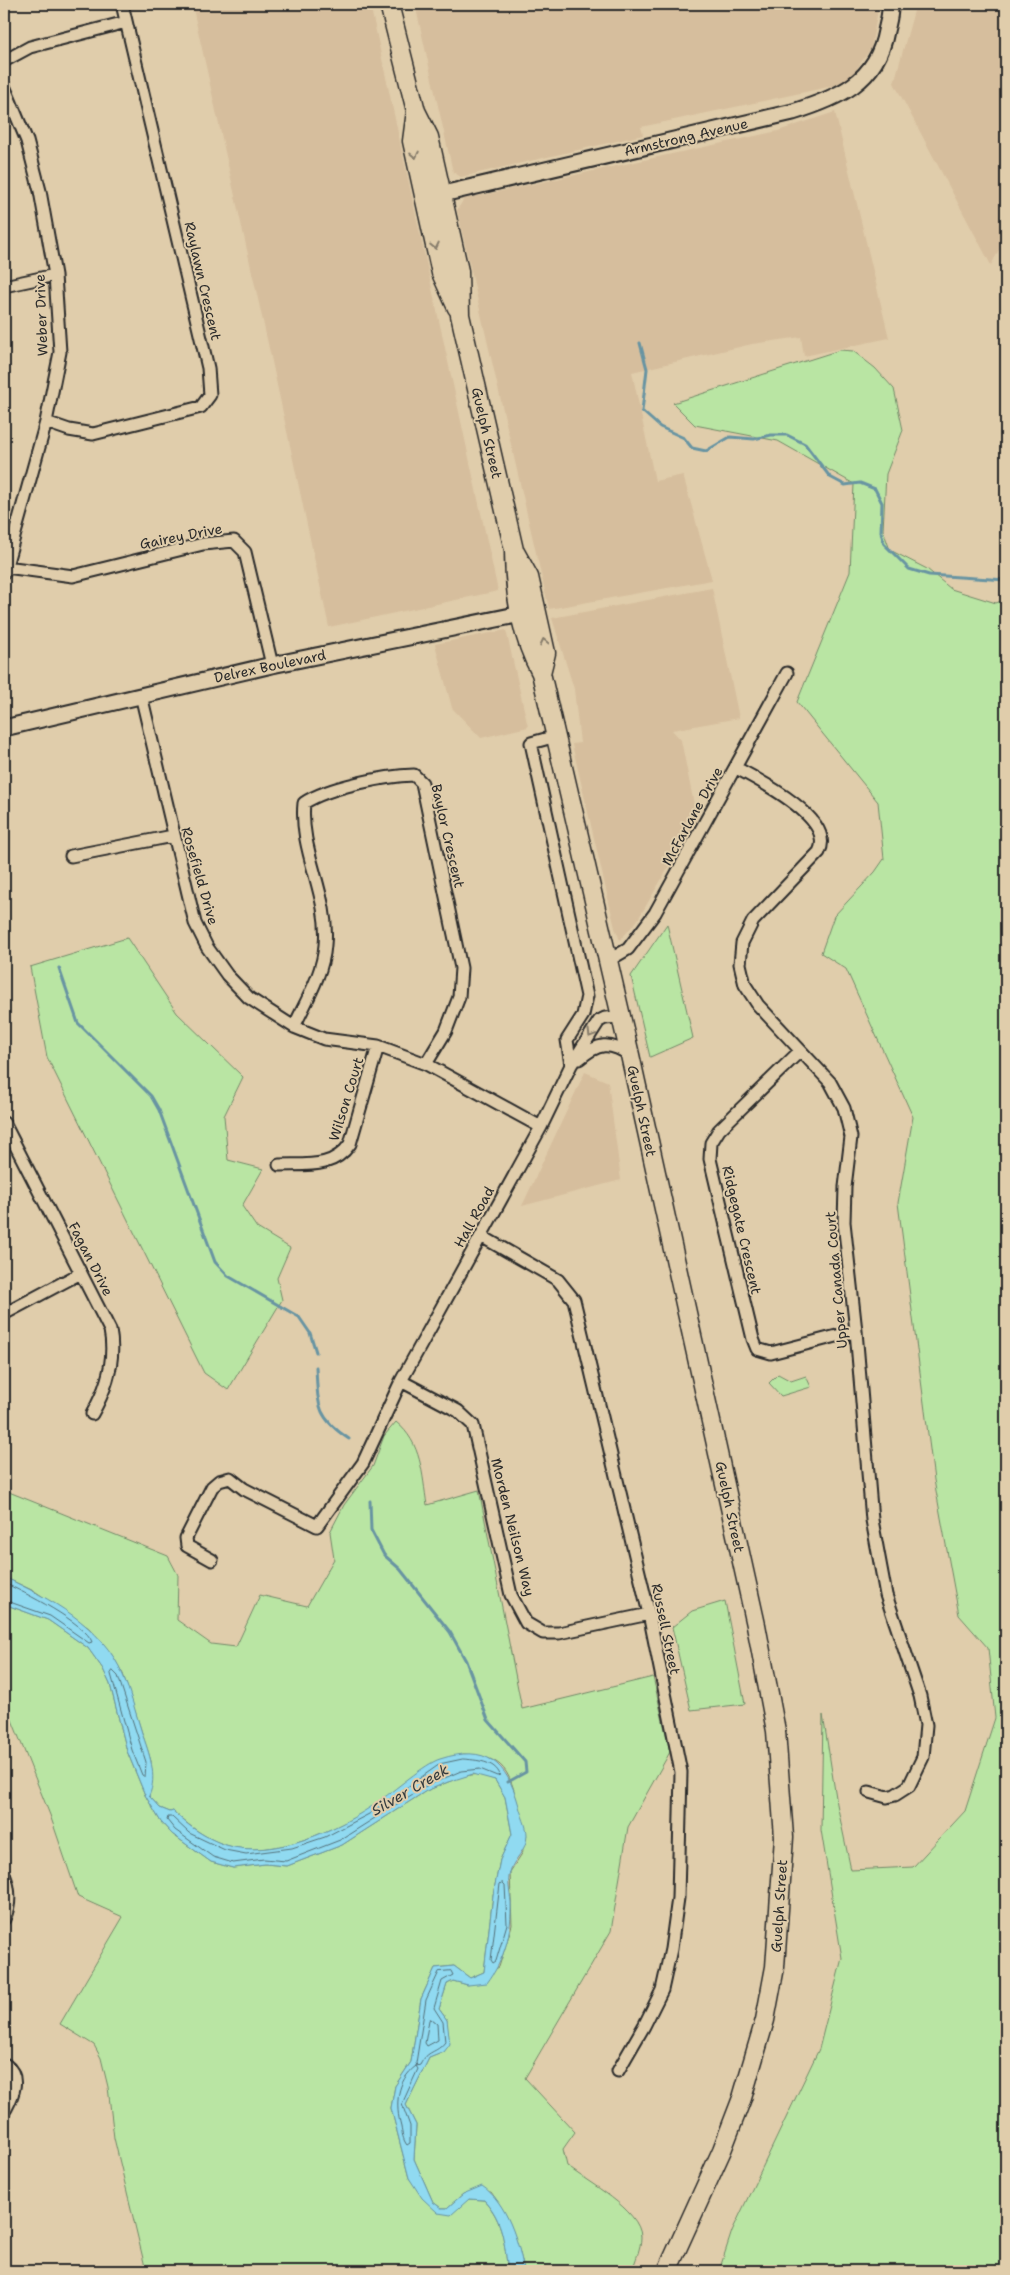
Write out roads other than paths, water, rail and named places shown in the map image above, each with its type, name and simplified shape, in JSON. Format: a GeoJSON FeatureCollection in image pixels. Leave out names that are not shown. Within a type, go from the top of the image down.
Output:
{"type":"FeatureCollection","features":[{"type":"Feature","properties":{"kind":"main road","name":"Guelph Street"},"geometry":{"type":"LineString","coordinates":[[389,4],[416,111],[429,137],[459,271],[460,315]]}},
{"type":"Feature","properties":{"kind":"main road","name":"Guelph Street"},"geometry":{"type":"LineString","coordinates":[[416,111],[412,141],[424,198],[441,273],[460,315],[514,550],[514,580],[529,613],[531,654],[541,673],[630,1055],[756,1625],[776,1731],[784,1838],[775,1967],[765,2020],[742,2098],[722,2150],[667,2271]]}},
{"type":"Feature","properties":{"kind":"street","name":"Raylawn Crescent"},"geometry":{"type":"LineString","coordinates":[[46,422],[69,430],[93,434],[201,407],[210,395],[208,368],[122,4]]}},
{"type":"Feature","properties":{"kind":"street","name":"Armstrong Avenue"},"geometry":{"type":"LineString","coordinates":[[424,198],[793,112],[831,100],[862,80],[883,48],[890,4]]}},
{"type":"Feature","properties":{"kind":"street"},"geometry":{"type":"LineString","coordinates":[[4,61],[30,47],[126,22]]}},
{"type":"Feature","properties":{"kind":"street","name":"Weber Drive"},"geometry":{"type":"LineString","coordinates":[[4,86],[27,141],[40,191],[56,275],[60,352],[46,422],[5,570]]}},
{"type":"Feature","properties":{"kind":"street"},"geometry":{"type":"LineString","coordinates":[[4,286],[56,275]]}},
{"type":"Feature","properties":{"kind":"street","name":"Gairey Drive"},"geometry":{"type":"LineString","coordinates":[[5,570],[73,576],[203,544],[234,541],[245,552],[272,665]]}},
{"type":"Feature","properties":{"kind":"street","name":"Delrex Boulevard"},"geometry":{"type":"LineString","coordinates":[[4,728],[272,665],[529,613]]}},
{"type":"Feature","properties":{"kind":"street","name":"McFarlane Drive"},"geometry":{"type":"LineString","coordinates":[[608,960],[628,949],[655,913],[736,768],[786,673]]}},
{"type":"Feature","properties":{"kind":"street","name":"Rosefield Drive"},"geometry":{"type":"LineString","coordinates":[[141,696],[195,923],[207,947],[227,975],[249,998],[294,1027],[324,1039],[378,1046],[426,1064],[541,1127]]}},
{"type":"Feature","properties":{"kind":"street"},"geometry":{"type":"LineString","coordinates":[[556,736],[531,743],[587,996],[583,1015],[567,1040],[572,1065]]}},
{"type":"Feature","properties":{"kind":"street","name":"Upper Canada Court"},"geometry":{"type":"LineString","coordinates":[[736,768],[783,794],[804,813],[822,836],[820,852],[753,921],[746,933],[740,953],[741,974],[750,994],[830,1082],[844,1108],[851,1137],[845,1187],[844,1222],[856,1331],[872,1520],[886,1595],[920,1696],[926,1725],[923,1758],[909,1786],[895,1795],[887,1797],[869,1792]]}},
{"type":"Feature","properties":{"kind":"street","name":"Baylor Crescent"},"geometry":{"type":"LineString","coordinates":[[294,1027],[321,968],[325,945],[324,915],[302,822],[304,803],[317,794],[397,776],[414,775],[422,784],[461,968],[459,997],[446,1031],[426,1064]]}},
{"type":"Feature","properties":{"kind":"street"},"geometry":{"type":"LineString","coordinates":[[71,856],[173,836]]}},
{"type":"Feature","properties":{"kind":"street","name":"Hall Road"},"geometry":{"type":"LineString","coordinates":[[212,1560],[187,1546],[186,1538],[212,1487],[219,1480],[230,1478],[244,1489],[317,1526],[363,1463],[401,1382],[541,1127],[572,1065],[599,1021],[605,1018],[621,1017]]}},
{"type":"Feature","properties":{"kind":"street"},"geometry":{"type":"LineString","coordinates":[[572,1065],[589,1050],[602,1045],[617,1047],[630,1055]]}},
{"type":"Feature","properties":{"kind":"street","name":"Wilson Court"},"geometry":{"type":"LineString","coordinates":[[279,1165],[326,1163],[343,1154],[350,1144],[378,1046]]}},
{"type":"Feature","properties":{"kind":"street","name":"Ridgegate Crescent"},"geometry":{"type":"LineString","coordinates":[[800,1051],[719,1130],[711,1143],[710,1159],[754,1343],[758,1349],[771,1353],[856,1331]]}},
{"type":"Feature","properties":{"kind":"street","name":"Fagan Drive"},"geometry":{"type":"LineString","coordinates":[[4,1123],[110,1330],[114,1349],[103,1395],[92,1414]]}},
{"type":"Feature","properties":{"kind":"street","name":"Russell Street"},"geometry":{"type":"LineString","coordinates":[[481,1236],[558,1280],[574,1300],[649,1614],[681,1772],[678,1898],[671,1949],[662,1990],[618,2071]]}},
{"type":"Feature","properties":{"kind":"street"},"geometry":{"type":"LineString","coordinates":[[4,1314],[81,1273]]}},
{"type":"Feature","properties":{"kind":"street","name":"Morden Neilson Way"},"geometry":{"type":"LineString","coordinates":[[401,1382],[458,1411],[473,1425],[512,1595],[526,1623],[542,1633],[559,1633],[649,1614]]}},
{"type":"Feature","properties":{"kind":"street"},"geometry":{"type":"LineString","coordinates":[[4,1874],[8,1885],[9,1908],[4,1919]]}},
{"type":"Feature","properties":{"kind":"street"},"geometry":{"type":"LineString","coordinates":[[4,2108],[11,2093],[8,2072]]}},
{"type":"Feature","properties":{"kind":"water","name":"Silver Creek"},"geometry":{"type":"Polygon","coordinates":[[[4,1577],[56,1604],[88,1628],[102,1642],[114,1658],[123,1675],[152,1764],[153,1781],[149,1796],[160,1808],[170,1812],[173,1811],[197,1831],[218,1842],[244,1849],[285,1845],[305,1839],[345,1822],[362,1812],[418,1772],[440,1759],[470,1754],[492,1760],[501,1768],[514,1791],[527,1832],[525,1846],[512,1867],[509,1876],[511,1913],[506,1945],[503,1955],[487,1983],[468,1985],[453,1981],[447,1984],[439,2009],[447,2020],[450,2044],[444,2052],[429,2058],[406,2105],[416,2125],[414,2159],[433,2202],[441,2208],[447,2208],[463,2194],[482,2186],[491,2193],[505,2213],[519,2248],[524,2271],[508,2271],[502,2233],[496,2216],[484,2200],[469,2199],[451,2215],[438,2213],[422,2198],[409,2178],[391,2108],[395,2086],[411,2062],[421,1999],[435,1968],[454,1966],[470,1978],[484,1972],[493,1895],[500,1860],[512,1834],[505,1797],[495,1780],[473,1774],[426,1791],[342,1845],[287,1866],[265,1864],[233,1868],[211,1862],[172,1834],[161,1822],[145,1795],[127,1751],[110,1684],[103,1669],[88,1648],[48,1620],[4,1604],[4,1577]]]}},
{"type":"Feature","properties":{"kind":"waterway"},"geometry":{"type":"LineString","coordinates":[[640,343],[647,369],[642,411],[660,427],[684,438],[692,448],[706,451],[730,437],[754,439],[771,435],[787,435],[805,444],[830,477],[845,485],[860,483],[875,489],[882,503],[881,532],[884,544],[909,569],[929,575],[1006,580]]}},
{"type":"Feature","properties":{"kind":"waterway"},"geometry":{"type":"LineString","coordinates":[[59,968],[78,1023],[151,1096],[159,1110],[215,1262],[228,1276],[299,1317],[310,1333],[316,1352]]}},
{"type":"Feature","properties":{"kind":"waterway"},"geometry":{"type":"LineString","coordinates":[[316,1367],[317,1391],[321,1409],[330,1424],[349,1439]]}},
{"type":"Feature","properties":{"kind":"waterway"},"geometry":{"type":"LineString","coordinates":[[370,1501],[371,1530],[384,1555],[400,1569],[450,1632],[466,1661],[488,1720],[525,1762],[526,1772],[508,1782]]}}]}
